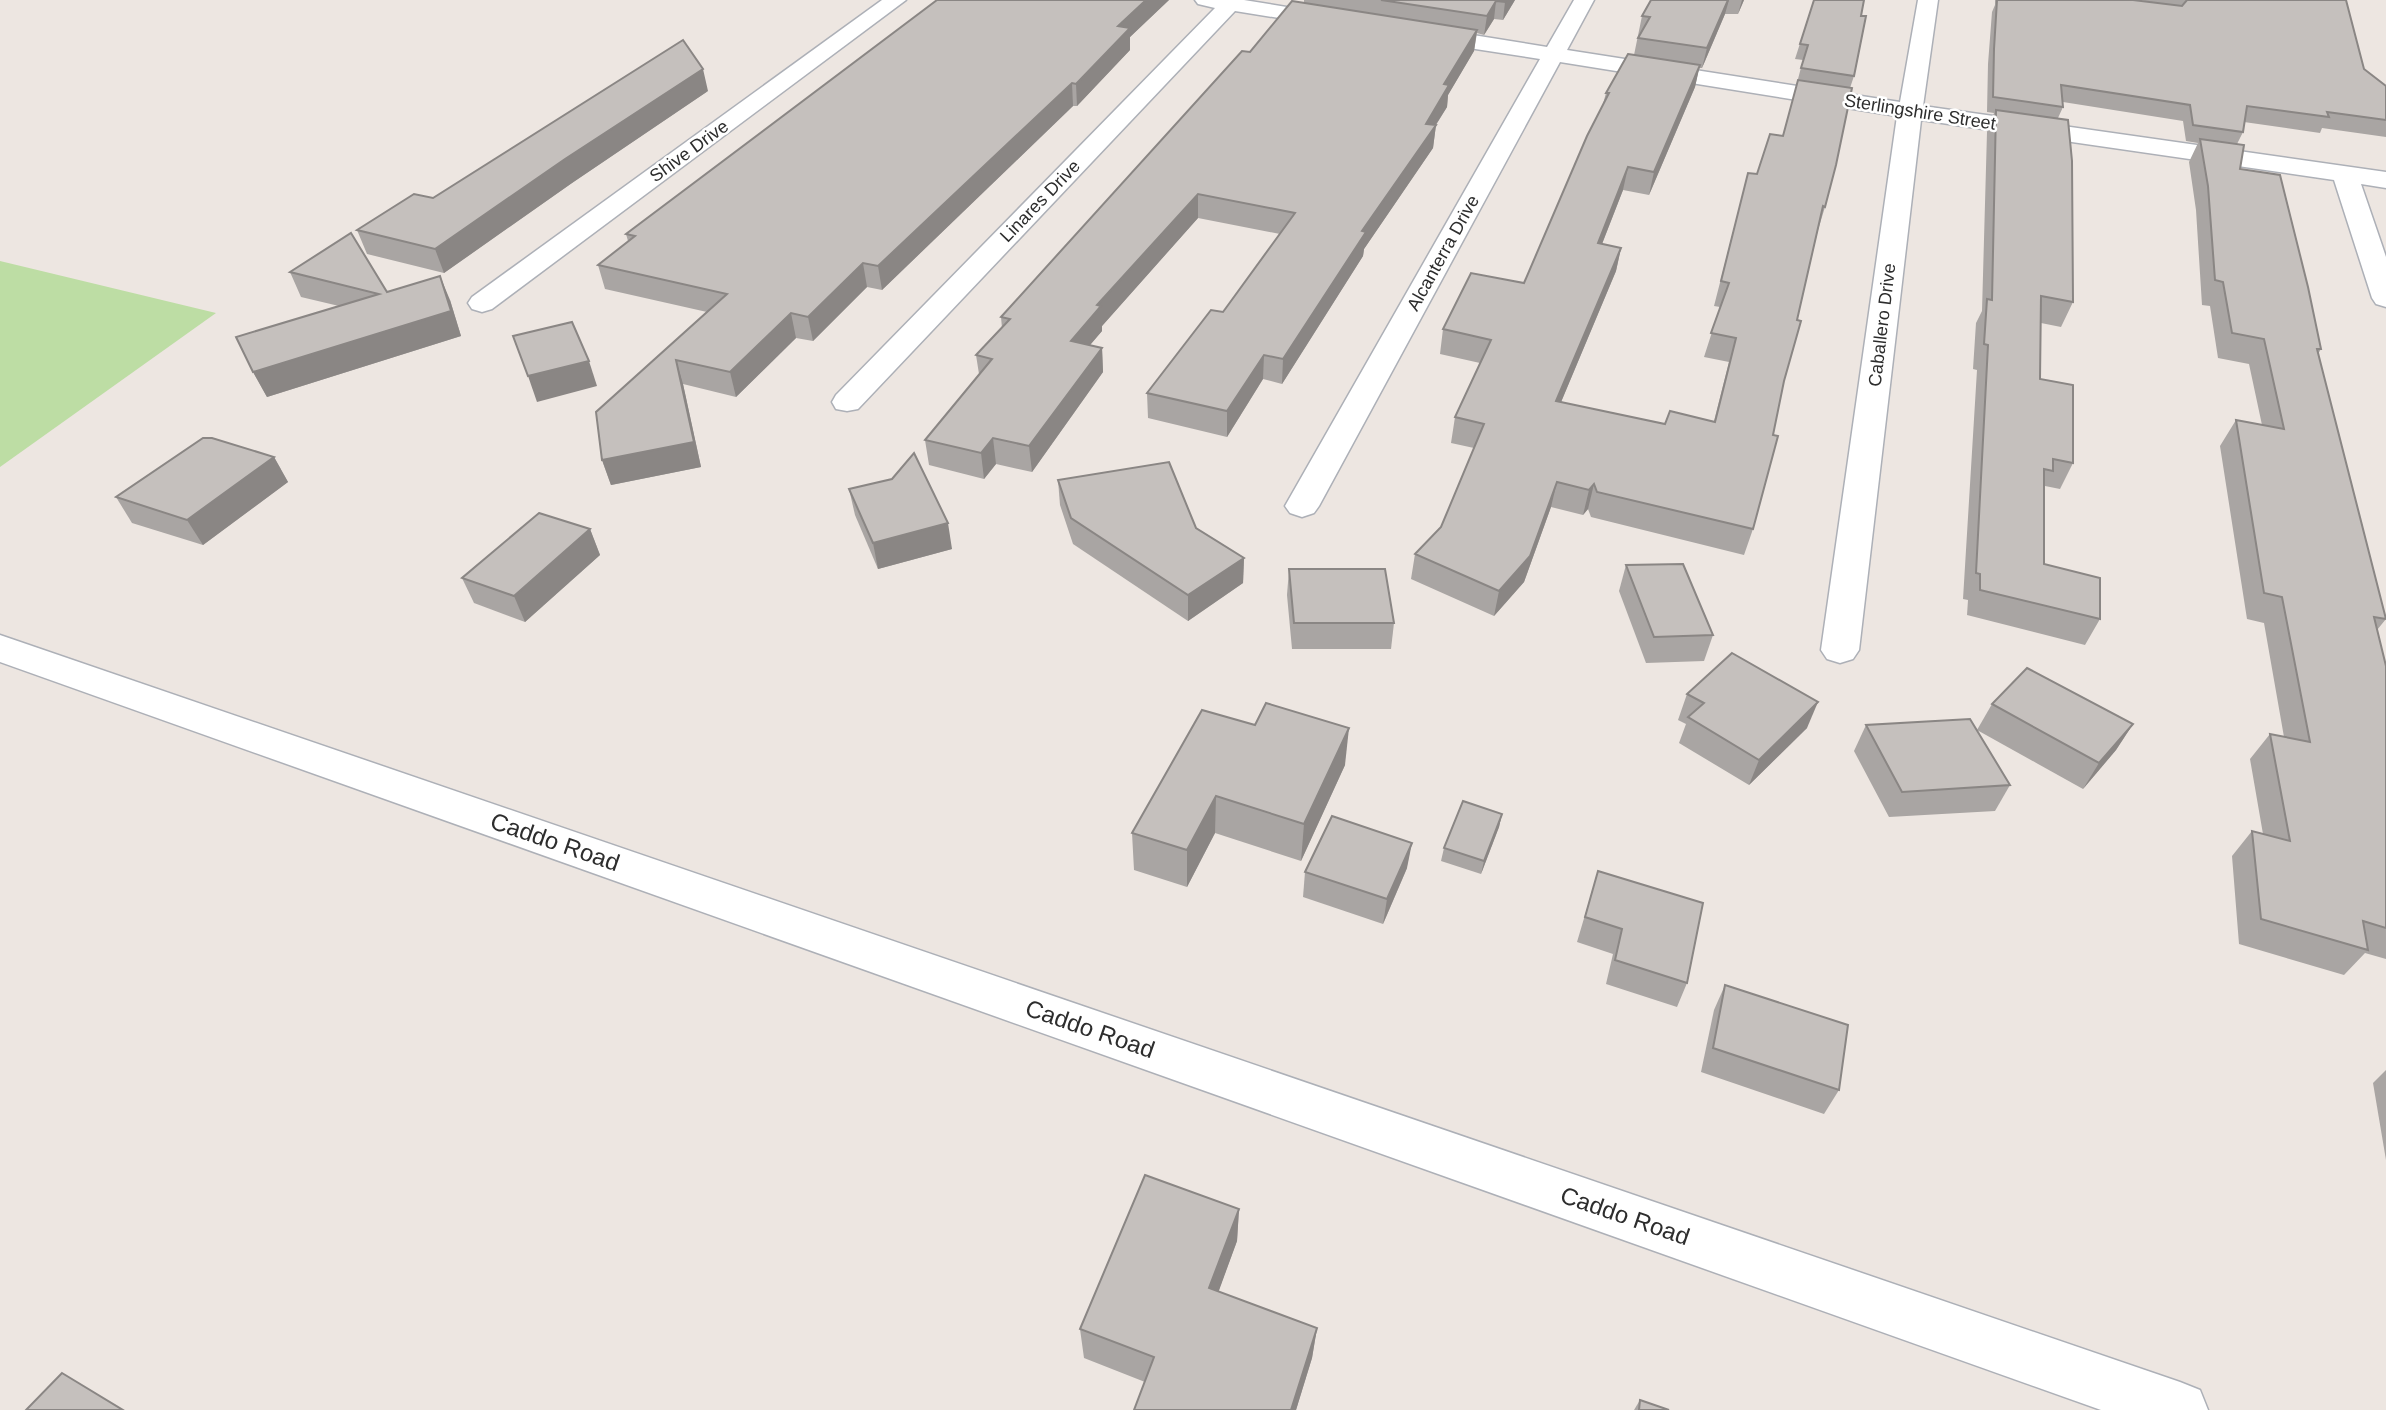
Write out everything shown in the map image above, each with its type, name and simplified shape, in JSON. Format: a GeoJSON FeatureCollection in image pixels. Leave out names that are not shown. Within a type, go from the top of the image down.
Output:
{"type":"FeatureCollection","features":[{"type":"Feature","properties":{"kind":"street","name":"Shive Drive"},"geometry":{"type":"LineString","coordinates":[[482,303],[896,0]]}},
{"type":"Feature","properties":{"kind":"street","name":"Alcanterra Drive"},"geometry":{"type":"LineString","coordinates":[[1302,506],[1584,0]]}},
{"type":"Feature","properties":{"kind":"street","name":"Caballero Drive"},"geometry":{"type":"LineString","coordinates":[[1840,650],[1910,111],[1928,0]]}},
{"type":"Feature","properties":{"kind":"street"},"geometry":{"type":"LineString","coordinates":[[1223,1],[1351,23]]}},
{"type":"Feature","properties":{"kind":"street","name":"Linares Drive"},"geometry":{"type":"LineString","coordinates":[[847,402],[1223,1]]}},
{"type":"Feature","properties":{"kind":"street","name":"Sterlingshire Street"},"geometry":{"type":"LineString","coordinates":[[1405,32],[1910,111],[2386,180]]}},
{"type":"Feature","properties":{"kind":"street"},"geometry":{"type":"LineString","coordinates":[[2345,174],[2386,298]]}},
{"type":"Feature","properties":{"kind":"street","name":"Caddo Road"},"geometry":{"type":"LineString","coordinates":[[0,648],[2180,1410]]}},
{"type":"Feature","properties":{"kind":"green space"},"geometry":{"type":"Polygon","coordinates":[[[0,261],[216,313],[0,467],[0,261]]]}},
{"type":"Feature","properties":{"kind":"building"},"geometry":{"type":"Polygon","coordinates":[[[937,0],[1146,0],[1118,26],[1130,28],[1076,84],[1072,83],[878,266],[863,263],[808,317],[791,313],[730,372],[676,360],[694,442],[602,460],[596,412],[727,294],[598,265],[635,236],[626,234],[937,0]]]}},
{"type":"Feature","properties":{"kind":"building"},"geometry":{"type":"Polygon","coordinates":[[[1381,0],[1506,0],[1496,1],[1487,16],[1381,0]]]}},
{"type":"Feature","properties":{"kind":"building"},"geometry":{"type":"Polygon","coordinates":[[[1651,0],[1728,0],[1707,48],[1638,38],[1650,17],[1642,16],[1651,0]]]}},
{"type":"Feature","properties":{"kind":"building"},"geometry":{"type":"Polygon","coordinates":[[[1814,0],[1864,0],[1861,16],[1866,16],[1854,76],[1801,68],[1808,45],[1800,44],[1814,0]]]}},
{"type":"Feature","properties":{"kind":"building"},"geometry":{"type":"Polygon","coordinates":[[[1997,0],[2133,0],[2182,6],[2187,0],[2346,0],[2364,69],[2386,86],[2386,120],[2327,112],[2329,117],[2247,106],[2243,132],[2193,125],[2190,105],[2061,85],[2063,107],[1993,97],[1997,0]]]}},
{"type":"Feature","properties":{"kind":"building"},"geometry":{"type":"Polygon","coordinates":[[[1292,1],[1477,30],[1444,84],[1449,85],[1426,124],[1436,125],[1362,231],[1366,232],[1283,359],[1264,355],[1227,411],[1147,393],[1211,310],[1223,312],[1295,213],[1198,194],[1097,305],[1101,306],[1071,341],[1102,348],[1029,446],[993,438],[981,453],[925,440],[992,359],[976,355],[1010,319],[1001,317],[1242,51],[1250,52],[1292,1]]]}},
{"type":"Feature","properties":{"kind":"building"},"geometry":{"type":"Polygon","coordinates":[[[683,40],[703,69],[565,159],[435,249],[357,230],[414,194],[433,198],[683,40]]]}},
{"type":"Feature","properties":{"kind":"building"},"geometry":{"type":"Polygon","coordinates":[[[1628,54],[1700,65],[1654,172],[1628,167],[1598,243],[1621,248],[1556,401],[1665,424],[1670,411],[1715,422],[1736,338],[1711,333],[1729,283],[1721,281],[1748,173],[1757,174],[1770,134],[1783,136],[1798,80],[1852,88],[1836,165],[1825,207],[1823,206],[1797,320],[1801,321],[1784,381],[1773,435],[1778,436],[1753,529],[1597,492],[1594,484],[1589,490],[1557,482],[1530,556],[1499,591],[1415,554],[1441,527],[1484,424],[1455,417],[1491,340],[1443,329],[1471,273],[1524,283],[1587,136],[1609,93],[1606,93],[1628,54]]]}},
{"type":"Feature","properties":{"kind":"building"},"geometry":{"type":"Polygon","coordinates":[[[1996,110],[2068,120],[2072,161],[2073,302],[2041,296],[2040,379],[2073,385],[2073,463],[2053,459],[2053,471],[2044,469],[2044,564],[2100,578],[2100,619],[1980,590],[1980,574],[1976,573],[1988,345],[1984,344],[1987,299],[1992,300],[1996,110]]]}},
{"type":"Feature","properties":{"kind":"building"},"geometry":{"type":"Polygon","coordinates":[[[2200,139],[2244,145],[2240,169],[2280,175],[2308,287],[2321,349],[2317,349],[2386,619],[2374,617],[2386,666],[2386,928],[2363,921],[2368,950],[2261,919],[2252,831],[2290,841],[2270,734],[2310,742],[2282,597],[2264,593],[2236,420],[2284,429],[2264,339],[2232,333],[2223,282],[2215,280],[2208,186],[2200,139]]]}},
{"type":"Feature","properties":{"kind":"building"},"geometry":{"type":"Polygon","coordinates":[[[351,233],[387,292],[440,276],[451,311],[253,372],[236,337],[379,294],[290,272],[351,233]]]}},
{"type":"Feature","properties":{"kind":"building"},"geometry":{"type":"Polygon","coordinates":[[[572,322],[589,361],[528,376],[513,336],[572,322]]]}},
{"type":"Feature","properties":{"kind":"building"},"geometry":{"type":"Polygon","coordinates":[[[203,438],[212,438],[274,457],[187,520],[116,497],[203,438]]]}},
{"type":"Feature","properties":{"kind":"building"},"geometry":{"type":"Polygon","coordinates":[[[914,453],[948,523],[873,543],[849,489],[892,479],[914,453]]]}},
{"type":"Feature","properties":{"kind":"building"},"geometry":{"type":"Polygon","coordinates":[[[1169,462],[1196,528],[1244,558],[1188,595],[1071,518],[1058,480],[1169,462]]]}},
{"type":"Feature","properties":{"kind":"building"},"geometry":{"type":"Polygon","coordinates":[[[539,513],[590,529],[514,596],[462,578],[539,513]]]}},
{"type":"Feature","properties":{"kind":"building"},"geometry":{"type":"Polygon","coordinates":[[[1683,564],[1713,635],[1654,637],[1626,565],[1683,564]]]}},
{"type":"Feature","properties":{"kind":"building"},"geometry":{"type":"Polygon","coordinates":[[[1289,569],[1385,569],[1394,623],[1294,623],[1289,569]]]}},
{"type":"Feature","properties":{"kind":"building"},"geometry":{"type":"Polygon","coordinates":[[[1732,653],[1818,702],[1759,760],[1688,717],[1704,703],[1687,694],[1732,653]]]}},
{"type":"Feature","properties":{"kind":"building"},"geometry":{"type":"Polygon","coordinates":[[[2027,668],[2133,724],[2099,763],[1992,704],[2027,668]]]}},
{"type":"Feature","properties":{"kind":"building"},"geometry":{"type":"Polygon","coordinates":[[[1266,703],[1349,728],[1304,824],[1216,796],[1187,850],[1132,833],[1202,710],[1255,725],[1266,703]]]}},
{"type":"Feature","properties":{"kind":"building"},"geometry":{"type":"Polygon","coordinates":[[[1970,719],[2010,785],[1902,792],[1866,725],[1970,719]]]}},
{"type":"Feature","properties":{"kind":"building"},"geometry":{"type":"Polygon","coordinates":[[[1463,801],[1502,814],[1484,861],[1444,848],[1463,801]]]}},
{"type":"Feature","properties":{"kind":"building"},"geometry":{"type":"Polygon","coordinates":[[[1332,816],[1412,843],[1387,899],[1305,872],[1332,816]]]}},
{"type":"Feature","properties":{"kind":"building"},"geometry":{"type":"Polygon","coordinates":[[[1598,871],[1703,903],[1687,983],[1615,960],[1622,929],[1585,917],[1598,871]]]}},
{"type":"Feature","properties":{"kind":"building"},"geometry":{"type":"Polygon","coordinates":[[[1725,985],[1848,1025],[1839,1090],[1713,1048],[1725,985]]]}},
{"type":"Feature","properties":{"kind":"building"},"geometry":{"type":"Polygon","coordinates":[[[1145,1175],[1239,1209],[1209,1288],[1317,1328],[1291,1410],[1134,1410],[1154,1357],[1080,1329],[1145,1175]]]}},
{"type":"Feature","properties":{"kind":"building"},"geometry":{"type":"Polygon","coordinates":[[[62,1373],[123,1410],[26,1410],[62,1373]]]}},
{"type":"Feature","properties":{"kind":"building"},"geometry":{"type":"Polygon","coordinates":[[[1640,1400],[1669,1410],[1639,1410],[1640,1400]]]}}]}
